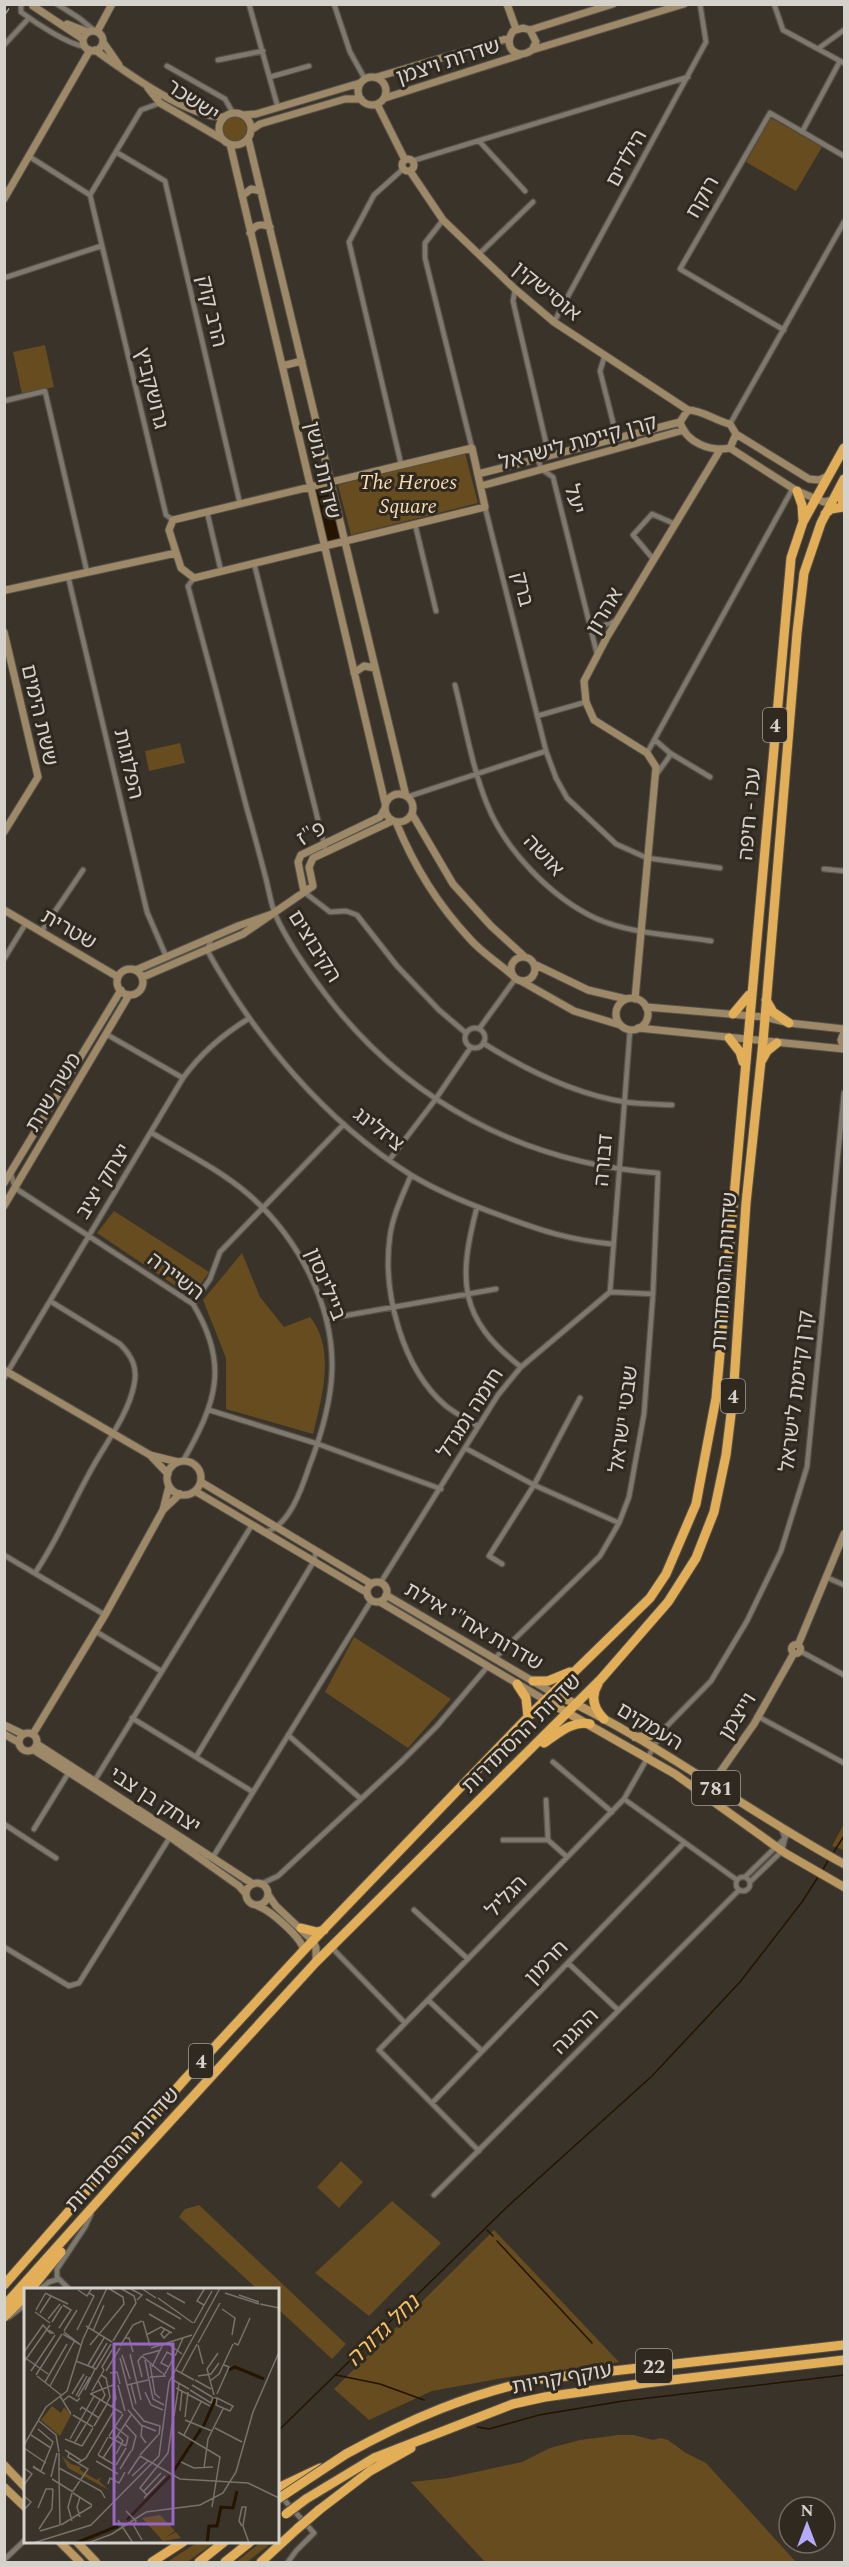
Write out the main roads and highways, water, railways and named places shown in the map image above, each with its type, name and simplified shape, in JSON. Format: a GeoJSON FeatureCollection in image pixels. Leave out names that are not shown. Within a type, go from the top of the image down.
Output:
{"type":"FeatureCollection","features":[{"type":"Feature","properties":{"kind":"highway","name":"עכו - חיפה"},"geometry":{"type":"LineString","coordinates":[[747,1040],[791,558],[803,522],[844,448]]}},
{"type":"Feature","properties":{"kind":"highway","name":"עכו - חיפה"},"geometry":{"type":"LineString","coordinates":[[763,1042],[804,573],[825,514],[843,482]]}},
{"type":"Feature","properties":{"kind":"highway"},"geometry":{"type":"LineString","coordinates":[[825,514],[831,509],[844,507],[843,482]]}},
{"type":"Feature","properties":{"kind":"highway"},"geometry":{"type":"LineString","coordinates":[[795,489],[802,505],[803,522]]}},
{"type":"Feature","properties":{"kind":"highway"},"geometry":{"type":"LineString","coordinates":[[733,1014],[751,990]]}},
{"type":"Feature","properties":{"kind":"highway"},"geometry":{"type":"LineString","coordinates":[[766,999],[773,1012],[789,1023]]}},
{"type":"Feature","properties":{"kind":"highway"},"geometry":{"type":"LineString","coordinates":[[729,1038],[740,1052],[745,1066]]}},
{"type":"Feature","properties":{"kind":"highway","name":"שדרות ההסתדרות"},"geometry":{"type":"LineString","coordinates":[[4,2285],[185,2079],[304,1950],[545,1700],[651,1598],[666,1574],[696,1504],[716,1398],[747,1040]]}},
{"type":"Feature","properties":{"kind":"highway","name":"שדרות ההסתדרות"},"geometry":{"type":"LineString","coordinates":[[4,2306],[316,1962],[601,1679],[683,1582],[696,1558],[714,1512],[726,1455],[733,1398],[746,1203],[763,1042]]}},
{"type":"Feature","properties":{"kind":"highway"},"geometry":{"type":"LineString","coordinates":[[760,1065],[767,1052],[777,1043]]}},
{"type":"Feature","properties":{"kind":"highway"},"geometry":{"type":"LineString","coordinates":[[533,1681],[548,1682],[579,1667]]}},
{"type":"Feature","properties":{"kind":"highway"},"geometry":{"type":"LineString","coordinates":[[601,1679],[593,1698],[597,1711],[604,1719]]}},
{"type":"Feature","properties":{"kind":"highway"},"geometry":{"type":"LineString","coordinates":[[517,1684],[527,1701],[528,1718]]}},
{"type":"Feature","properties":{"kind":"highway"},"geometry":{"type":"LineString","coordinates":[[524,1756],[571,1725],[590,1724]]}},
{"type":"Feature","properties":{"kind":"highway"},"geometry":{"type":"LineString","coordinates":[[301,1928],[317,1932],[324,1930]]}},
{"type":"Feature","properties":{"kind":"highway"},"geometry":{"type":"LineString","coordinates":[[31,2288],[123,2173]]}},
{"type":"Feature","properties":{"kind":"highway"},"geometry":{"type":"LineString","coordinates":[[4,2277],[51,2226],[59,2222]]}},
{"type":"Feature","properties":{"kind":"highway"},"geometry":{"type":"LineString","coordinates":[[4,2318],[24,2297]]}},
{"type":"Feature","properties":{"kind":"highway","name":"עוקף קריות"},"geometry":{"type":"LineString","coordinates":[[336,2460],[434,2410],[506,2386],[541,2379],[844,2345]]}},
{"type":"Feature","properties":{"kind":"highway","name":"עוקף קריות"},"geometry":{"type":"LineString","coordinates":[[282,2516],[374,2458],[488,2412],[545,2397],[744,2370],[844,2360]]}},
{"type":"Feature","properties":{"kind":"highway"},"geometry":{"type":"LineString","coordinates":[[261,2562],[319,2510],[370,2471],[488,2412]]}},
{"type":"Feature","properties":{"kind":"highway"},"geometry":{"type":"LineString","coordinates":[[279,2488],[336,2460]]}},
{"type":"Feature","properties":{"kind":"highway","name":"22"},"geometry":{"type":"LineString","coordinates":[[279,2498],[336,2460]]}},
{"type":"Feature","properties":{"kind":"highway"},"geometry":{"type":"LineString","coordinates":[[152,2562],[180,2543]]}},
{"type":"Feature","properties":{"kind":"highway"},"geometry":{"type":"LineString","coordinates":[[199,2562],[222,2543]]}},
{"type":"Feature","properties":{"kind":"highway"},"geometry":{"type":"LineString","coordinates":[[225,2562],[248,2543]]}},
{"type":"Feature","properties":{"kind":"main road","name":"שדרות אח\"י אילת"},"geometry":{"type":"LineString","coordinates":[[553,1693],[576,1704]]}},
{"type":"Feature","properties":{"kind":"main road","name":"שדרות אח\"י אילת"},"geometry":{"type":"LineString","coordinates":[[545,1700],[568,1712]]}},
{"type":"Feature","properties":{"kind":"main road","name":"העמקים"},"geometry":{"type":"LineString","coordinates":[[576,1704],[635,1737],[781,1828],[844,1864]]}},
{"type":"Feature","properties":{"kind":"main road","name":"העמקים"},"geometry":{"type":"LineString","coordinates":[[568,1712],[646,1756],[779,1849],[843,1886]]}},
{"type":"Feature","properties":{"kind":"main road"},"geometry":{"type":"LineString","coordinates":[[635,1737],[650,1736],[664,1729]]}},
{"type":"Feature","properties":{"kind":"main road"},"geometry":{"type":"LineString","coordinates":[[4,2466],[24,2486]]}},
{"type":"Feature","properties":{"kind":"main road"},"geometry":{"type":"LineString","coordinates":[[4,2487],[24,2506]]}},
{"type":"Feature","properties":{"kind":"main road"},"geometry":{"type":"LineString","coordinates":[[62,2543],[80,2562]]}},
{"type":"Feature","properties":{"kind":"main road"},"geometry":{"type":"LineString","coordinates":[[79,2543],[96,2562]]}},
{"type":"Feature","properties":{"kind":"waterway"},"geometry":{"type":"LineString","coordinates":[[833,1853],[844,1836]]}},
{"type":"Feature","properties":{"kind":"waterway"},"geometry":{"type":"LineString","coordinates":[[822,1871],[829,1859]]}},
{"type":"Feature","properties":{"kind":"waterway","name":"נחל גדורה"},"geometry":{"type":"LineString","coordinates":[[279,2430],[507,2207],[652,2076],[740,1982],[802,1902],[818,1877]]}},
{"type":"Feature","properties":{"kind":"waterway"},"geometry":{"type":"LineString","coordinates":[[487,2230],[493,2236]]}},
{"type":"Feature","properties":{"kind":"waterway"},"geometry":{"type":"LineString","coordinates":[[497,2241],[592,2343]]}},
{"type":"Feature","properties":{"kind":"waterway","name":"נחל גדורה"},"geometry":{"type":"LineString","coordinates":[[336,2375],[380,2384],[424,2400]]}},
{"type":"Feature","properties":{"kind":"waterway"},"geometry":{"type":"LineString","coordinates":[[477,2427],[489,2429],[539,2415],[623,2401],[844,2375]]}},
{"type":"Feature","properties":{"kind":"railway"},"geometry":{"type":"LineString","coordinates":[[4,16],[12,4]]}},
{"type":"Feature","properties":{"kind":"park label","name":"The Heroes Square"},"geometry":{"type":"Point","coordinates":[408,494]}}]}
